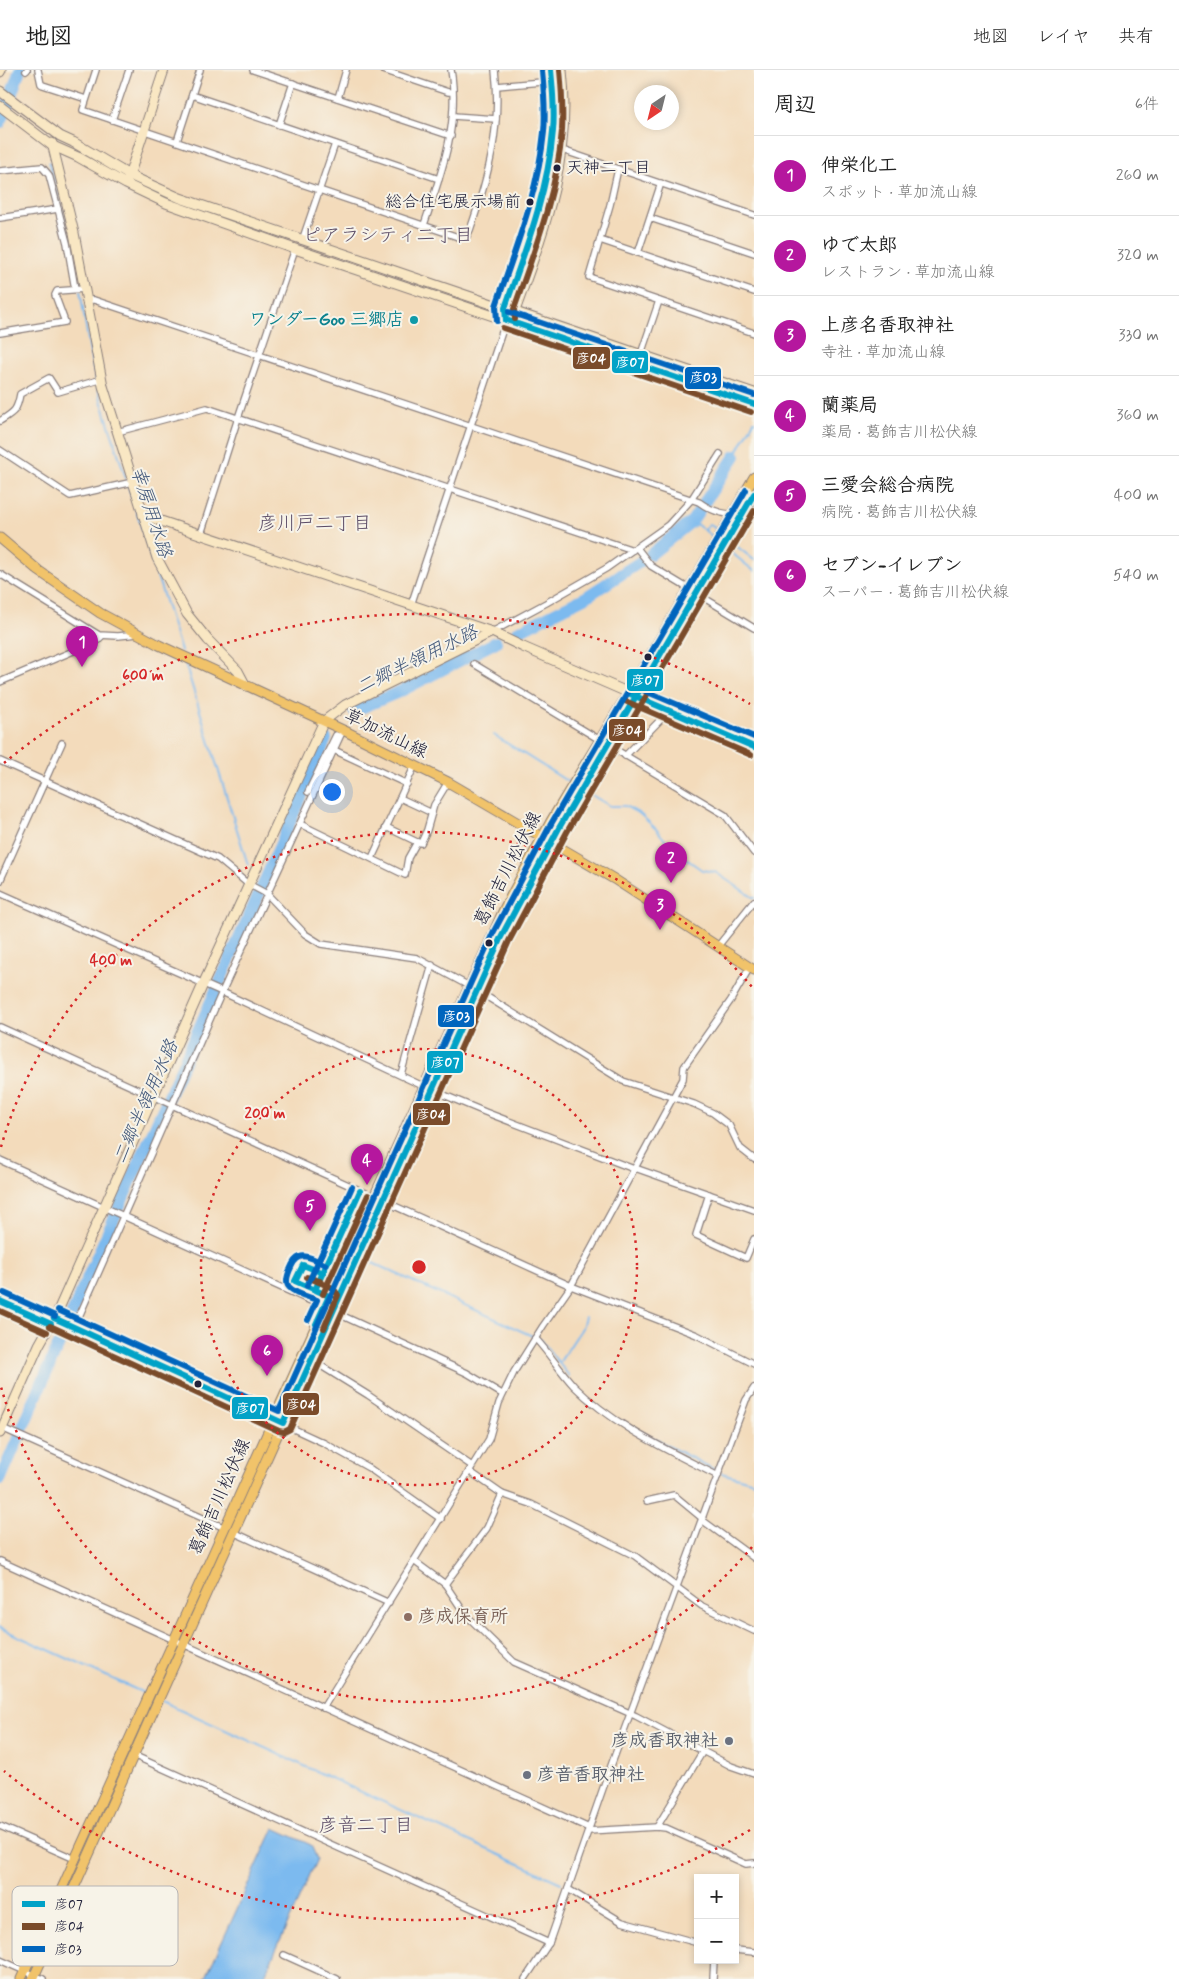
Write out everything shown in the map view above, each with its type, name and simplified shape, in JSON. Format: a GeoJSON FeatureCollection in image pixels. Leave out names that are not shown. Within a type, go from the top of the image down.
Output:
{"type":"FeatureCollection","features":[{"type":"Feature","properties":{"kind":"main road","name":"葛飾吉川松伏線"},"geometry":{"type":"LineString","coordinates":[[76,1886],[132,1755],[183,1644],[273,1419],[383,1202],[428,1088],[473,988],[505,907],[542,836],[604,742],[632,695],[692,591],[754,477]]}},
{"type":"Feature","properties":{"kind":"main road","name":"葛飾吉川松伏線"},"geometry":{"type":"LineString","coordinates":[[692,591],[754,494]]}},
{"type":"Feature","properties":{"kind":"main road","name":"草加流山線"},"geometry":{"type":"LineString","coordinates":[[0,538],[32,566],[100,613],[181,655],[324,722],[339,733],[416,765],[448,782],[614,879],[752,968]]}},
{"type":"Feature","properties":{"kind":"main road","name":"葛飾吉川松伏線"},"geometry":{"type":"LineString","coordinates":[[473,988],[604,742]]}},
{"type":"Feature","properties":{"kind":"main road","name":"葛飾吉川松伏線"},"geometry":{"type":"LineString","coordinates":[[63,1886],[174,1640],[283,1423],[310,1359],[372,1197],[428,1088]]}},
{"type":"Feature","properties":{"kind":"main road","name":"葛飾吉川松伏線"},"geometry":{"type":"LineString","coordinates":[[37,1978],[42,1966]]}},
{"type":"Feature","properties":{"kind":"street"},"geometry":{"type":"LineString","coordinates":[[38,70],[42,84],[86,100]]}},
{"type":"Feature","properties":{"kind":"street"},"geometry":{"type":"LineString","coordinates":[[96,70],[83,110],[461,238],[467,236],[489,171],[495,142],[497,86],[495,70]]}},
{"type":"Feature","properties":{"kind":"street"},"geometry":{"type":"LineString","coordinates":[[112,120],[129,70]]}},
{"type":"Feature","properties":{"kind":"street"},"geometry":{"type":"LineString","coordinates":[[126,184],[164,70]]}},
{"type":"Feature","properties":{"kind":"street"},"geometry":{"type":"LineString","coordinates":[[176,141],[200,70]]}},
{"type":"Feature","properties":{"kind":"street"},"geometry":{"type":"LineString","coordinates":[[253,70],[451,136]]}},
{"type":"Feature","properties":{"kind":"street"},"geometry":{"type":"LineString","coordinates":[[338,98],[346,70]]}},
{"type":"Feature","properties":{"kind":"street"},"geometry":{"type":"LineString","coordinates":[[383,70],[452,92]]}},
{"type":"Feature","properties":{"kind":"street"},"geometry":{"type":"LineString","coordinates":[[424,225],[451,136],[453,116],[451,70]]}},
{"type":"Feature","properties":{"kind":"street"},"geometry":{"type":"LineString","coordinates":[[410,604],[506,320],[505,308],[537,214],[548,173],[553,133],[554,102],[551,70]]}},
{"type":"Feature","properties":{"kind":"street"},"geometry":{"type":"LineString","coordinates":[[506,320],[515,311],[551,205],[558,177],[562,150],[564,110],[562,70]]}},
{"type":"Feature","properties":{"kind":"street"},"geometry":{"type":"LineString","coordinates":[[497,86],[553,81]]}},
{"type":"Feature","properties":{"kind":"street"},"geometry":{"type":"LineString","coordinates":[[279,125],[293,83]]}},
{"type":"Feature","properties":{"kind":"street"},"geometry":{"type":"LineString","coordinates":[[0,91],[55,133],[129,175],[180,198],[754,393]]}},
{"type":"Feature","properties":{"kind":"street"},"geometry":{"type":"LineString","coordinates":[[192,95],[439,179]]}},
{"type":"Feature","properties":{"kind":"street"},"geometry":{"type":"LineString","coordinates":[[0,106],[51,145],[78,157],[126,184],[182,210],[754,404]]}},
{"type":"Feature","properties":{"kind":"street"},"geometry":{"type":"LineString","coordinates":[[453,116],[496,118]]}},
{"type":"Feature","properties":{"kind":"street"},"geometry":{"type":"LineString","coordinates":[[55,133],[51,145],[74,233],[87,300],[99,380],[117,432],[129,484],[143,515],[157,558],[187,614],[208,640],[238,671],[246,686]]}},
{"type":"Feature","properties":{"kind":"street"},"geometry":{"type":"LineString","coordinates":[[302,241],[334,144]]}},
{"type":"Feature","properties":{"kind":"street"},"geometry":{"type":"LineString","coordinates":[[562,150],[754,214]]}},
{"type":"Feature","properties":{"kind":"street"},"geometry":{"type":"LineString","coordinates":[[0,171],[42,167],[46,170],[58,208],[75,289]]}},
{"type":"Feature","properties":{"kind":"street"},"geometry":{"type":"LineString","coordinates":[[618,169],[589,277],[754,333]]}},
{"type":"Feature","properties":{"kind":"street"},"geometry":{"type":"LineString","coordinates":[[638,253],[661,183]]}},
{"type":"Feature","properties":{"kind":"street"},"geometry":{"type":"LineString","coordinates":[[0,218],[58,208]]}},
{"type":"Feature","properties":{"kind":"street"},"geometry":{"type":"LineString","coordinates":[[650,218],[754,253]]}},
{"type":"Feature","properties":{"kind":"street"},"geometry":{"type":"LineString","coordinates":[[600,240],[754,292]]}},
{"type":"Feature","properties":{"kind":"street"},"geometry":{"type":"LineString","coordinates":[[201,534],[295,249]]}},
{"type":"Feature","properties":{"kind":"street"},"geometry":{"type":"LineString","coordinates":[[0,333],[65,322],[55,294],[57,291],[85,289]]}},
{"type":"Feature","properties":{"kind":"street"},"geometry":{"type":"LineString","coordinates":[[87,300],[104,303],[699,502],[711,511],[732,515],[754,516]]}},
{"type":"Feature","properties":{"kind":"street"},"geometry":{"type":"LineString","coordinates":[[642,354],[659,301]]}},
{"type":"Feature","properties":{"kind":"street"},"geometry":{"type":"LineString","coordinates":[[0,421],[18,406],[20,394],[48,378],[58,392],[99,380]]}},
{"type":"Feature","properties":{"kind":"street"},"geometry":{"type":"LineString","coordinates":[[117,432],[207,408],[635,549],[652,566],[754,628]]}},
{"type":"Feature","properties":{"kind":"street"},"geometry":{"type":"LineString","coordinates":[[0,450],[70,496],[129,484]]}},
{"type":"Feature","properties":{"kind":"street"},"geometry":{"type":"LineString","coordinates":[[389,1603],[23,1437],[1,1430],[39,1345],[56,1322],[103,1207],[157,1099],[203,984],[252,887],[324,722],[346,705],[492,632],[582,584],[635,549],[668,524],[691,500],[720,454]]}},
{"type":"Feature","properties":{"kind":"street"},"geometry":{"type":"LineString","coordinates":[[143,515],[492,632],[754,747]]}},
{"type":"Feature","properties":{"kind":"street"},"geometry":{"type":"LineString","coordinates":[[0,574],[99,636],[138,634]]}},
{"type":"Feature","properties":{"kind":"street"},"geometry":{"type":"LineString","coordinates":[[0,682],[97,640],[102,636]]}},
{"type":"Feature","properties":{"kind":"street"},"geometry":{"type":"LineString","coordinates":[[474,664],[725,815],[754,853]]}},
{"type":"Feature","properties":{"kind":"street"},"geometry":{"type":"LineString","coordinates":[[625,756],[670,711]]}},
{"type":"Feature","properties":{"kind":"street"},"geometry":{"type":"LineString","coordinates":[[71,1327],[171,1105],[217,990],[267,894],[334,750],[339,733]]}},
{"type":"Feature","properties":{"kind":"street"},"geometry":{"type":"LineString","coordinates":[[308,792],[339,733]]}},
{"type":"Feature","properties":{"kind":"street"},"geometry":{"type":"LineString","coordinates":[[0,881],[62,743]]}},
{"type":"Feature","properties":{"kind":"street"},"geometry":{"type":"LineString","coordinates":[[334,750],[407,784]]}},
{"type":"Feature","properties":{"kind":"street"},"geometry":{"type":"LineString","coordinates":[[0,761],[218,859],[252,887],[267,894],[305,934],[321,944],[417,958],[473,988],[624,1081],[702,1107],[729,1125],[740,1148],[754,1159]]}},
{"type":"Feature","properties":{"kind":"street"},"geometry":{"type":"LineString","coordinates":[[372,858],[416,765]]}},
{"type":"Feature","properties":{"kind":"street"},"geometry":{"type":"LineString","coordinates":[[386,827],[422,843],[434,806],[448,782]]}},
{"type":"Feature","properties":{"kind":"street"},"geometry":{"type":"LineString","coordinates":[[400,798],[432,812]]}},
{"type":"Feature","properties":{"kind":"street"},"geometry":{"type":"LineString","coordinates":[[300,824],[405,875],[408,858],[417,842]]}},
{"type":"Feature","properties":{"kind":"street"},"geometry":{"type":"LineString","coordinates":[[0,893],[484,1112],[754,1210]]}},
{"type":"Feature","properties":{"kind":"street"},"geometry":{"type":"LineString","coordinates":[[718,946],[754,900]]}},
{"type":"Feature","properties":{"kind":"street"},"geometry":{"type":"LineString","coordinates":[[401,1074],[432,965]]}},
{"type":"Feature","properties":{"kind":"street"},"geometry":{"type":"LineString","coordinates":[[323,1708],[489,1439],[502,1394],[535,1338],[571,1286],[683,1079],[684,1067],[752,968]]}},
{"type":"Feature","properties":{"kind":"street"},"geometry":{"type":"LineString","coordinates":[[0,1026],[383,1202],[571,1286],[697,1335],[754,1364]]}},
{"type":"Feature","properties":{"kind":"street"},"geometry":{"type":"LineString","coordinates":[[0,1160],[467,1373],[502,1394]]}},
{"type":"Feature","properties":{"kind":"street"},"geometry":{"type":"LineString","coordinates":[[709,1194],[696,1236],[746,1258],[754,1239]]}},
{"type":"Feature","properties":{"kind":"street"},"geometry":{"type":"LineString","coordinates":[[0,1301],[71,1327],[324,1442],[369,1468],[441,1519]]}},
{"type":"Feature","properties":{"kind":"street"},"geometry":{"type":"LineString","coordinates":[[535,1338],[566,1377],[594,1403],[641,1436],[718,1476]]}},
{"type":"Feature","properties":{"kind":"street"},"geometry":{"type":"LineString","coordinates":[[310,1359],[368,1395],[470,1468],[502,1494],[531,1504],[634,1556],[702,1606],[754,1631]]}},
{"type":"Feature","properties":{"kind":"street"},"geometry":{"type":"LineString","coordinates":[[525,1979],[549,1943],[630,1714],[746,1400],[754,1388]]}},
{"type":"Feature","properties":{"kind":"street"},"geometry":{"type":"LineString","coordinates":[[445,1584],[487,1528],[502,1494]]}},
{"type":"Feature","properties":{"kind":"street"},"geometry":{"type":"LineString","coordinates":[[648,1501],[674,1495],[702,1520],[754,1558]]}},
{"type":"Feature","properties":{"kind":"street"},"geometry":{"type":"LineString","coordinates":[[0,1561],[588,1830],[666,1828],[746,1864],[754,1863]]}},
{"type":"Feature","properties":{"kind":"street"},"geometry":{"type":"LineString","coordinates":[[414,1561],[445,1584],[465,1614],[514,1662],[630,1714],[731,1766],[754,1774]]}},
{"type":"Feature","properties":{"kind":"street"},"geometry":{"type":"LineString","coordinates":[[658,1827],[703,1751]]}},
{"type":"Feature","properties":{"kind":"street"},"geometry":{"type":"LineString","coordinates":[[132,1755],[549,1943]]}},
{"type":"Feature","properties":{"kind":"street"},"geometry":{"type":"LineString","coordinates":[[0,1826],[75,1859]]}},
{"type":"Feature","properties":{"kind":"street"},"geometry":{"type":"LineString","coordinates":[[568,1889],[622,1922],[694,1942]]}},
{"type":"Feature","properties":{"kind":"street"},"geometry":{"type":"LineString","coordinates":[[739,1950],[754,1952]]}},
{"type":"Feature","properties":{"kind":"street"},"geometry":{"type":"LineString","coordinates":[[284,1955],[337,1979]]}},
{"type":"Feature","properties":{"kind":"street"},"geometry":{"type":"LineString","coordinates":[[0,1960],[23,1975],[37,1978]]}},
{"type":"Feature","properties":{"kind":"street"},"geometry":{"type":"LineString","coordinates":[[714,1964],[714,1979]]}},
{"type":"Feature","properties":{"kind":"water"},"geometry":{"type":"Polygon","coordinates":[[[274,1828],[311,1845],[317,1859],[263,1979],[205,1979],[274,1828]]]}},
{"type":"Feature","properties":{"kind":"waterway"},"geometry":{"type":"LineString","coordinates":[[0,123],[20,70]]}},
{"type":"Feature","properties":{"kind":"waterway","name":"幸房用水路"},"geometry":{"type":"LineString","coordinates":[[49,162],[71,241]]}},
{"type":"Feature","properties":{"kind":"waterway","name":"幸房用水路"},"geometry":{"type":"LineString","coordinates":[[80,290],[91,358],[101,400],[181,651]]}},
{"type":"Feature","properties":{"kind":"waterway","name":"二郷半領用水路"},"geometry":{"type":"LineString","coordinates":[[735,456],[754,421]]}},
{"type":"Feature","properties":{"kind":"waterway","name":"二郷半領用水路"},"geometry":{"type":"LineString","coordinates":[[651,554],[692,521],[735,456]]}},
{"type":"Feature","properties":{"kind":"waterway"},"geometry":{"type":"LineString","coordinates":[[692,521],[716,539]]}},
{"type":"Feature","properties":{"kind":"waterway"},"geometry":{"type":"LineString","coordinates":[[705,530],[709,524],[719,531]]}},
{"type":"Feature","properties":{"kind":"waterway"},"geometry":{"type":"LineString","coordinates":[[730,541],[754,560]]}},
{"type":"Feature","properties":{"kind":"waterway"},"geometry":{"type":"LineString","coordinates":[[727,549],[754,571]]}},
{"type":"Feature","properties":{"kind":"waterway","name":"二郷半領用水路"},"geometry":{"type":"LineString","coordinates":[[517,632],[586,597],[640,562]]}},
{"type":"Feature","properties":{"kind":"waterway","name":"二郷半領用水路"},"geometry":{"type":"LineString","coordinates":[[354,711],[401,691],[496,642]]}},
{"type":"Feature","properties":{"kind":"waterway","name":"幸房用水路"},"geometry":{"type":"LineString","coordinates":[[184,660],[248,865]]}},
{"type":"Feature","properties":{"kind":"waterway"},"geometry":{"type":"LineString","coordinates":[[494,735],[570,783]]}},
{"type":"Feature","properties":{"kind":"waterway","name":"二郷半領用水路"},"geometry":{"type":"LineString","coordinates":[[0,1480],[326,739]]}},
{"type":"Feature","properties":{"kind":"waterway"},"geometry":{"type":"LineString","coordinates":[[583,790],[610,806],[625,806],[640,814],[657,830],[672,849],[702,870],[715,872],[754,898]]}},
{"type":"Feature","properties":{"kind":"waterway"},"geometry":{"type":"LineString","coordinates":[[364,1259],[541,1340],[569,1376]]}},
{"type":"Feature","properties":{"kind":"waterway"},"geometry":{"type":"LineString","coordinates":[[559,1363],[582,1328],[585,1317]]}},
{"type":"Feature","properties":{"kind":"waterway"},"geometry":{"type":"LineString","coordinates":[[641,1432],[717,1471]]}},
{"type":"Feature","properties":{"kind":"waterway"},"geometry":{"type":"LineString","coordinates":[[721,1473],[754,1482]]}},
{"type":"Feature","properties":{"kind":"waterway"},"geometry":{"type":"LineString","coordinates":[[0,1628],[146,1694]]}},
{"type":"Feature","properties":{"kind":"waterway"},"geometry":{"type":"LineString","coordinates":[[162,1701],[561,1883]]}},
{"type":"Feature","properties":{"kind":"transit line","name":"彦07"},"geometry":{"type":"LineString","coordinates":[[506,320],[505,308],[535,221],[550,154],[554,116],[551,70]]}},
{"type":"Feature","properties":{"kind":"transit line","name":"彦04"},"geometry":{"type":"LineString","coordinates":[[515,319],[514,309],[544,222],[555,177],[562,131],[560,70]]}},
{"type":"Feature","properties":{"kind":"transit line","name":"彦03"},"geometry":{"type":"LineString","coordinates":[[497,321],[496,306],[525,220],[541,155],[545,117],[542,71]]}},
{"type":"Feature","properties":{"kind":"transit line","name":"彦03"},"geometry":{"type":"LineString","coordinates":[[509,312],[754,395]]}},
{"type":"Feature","properties":{"kind":"transit line","name":"彦07"},"geometry":{"type":"LineString","coordinates":[[506,320],[754,404]]}},
{"type":"Feature","properties":{"kind":"transit line","name":"彦04"},"geometry":{"type":"LineString","coordinates":[[503,328],[751,412]]}},
{"type":"Feature","properties":{"kind":"transit line","name":"彦03"},"geometry":{"type":"LineString","coordinates":[[58,1310],[279,1411],[493,933],[551,824],[746,490]]}},
{"type":"Feature","properties":{"kind":"transit line","name":"彦07"},"geometry":{"type":"LineString","coordinates":[[54,1318],[283,1423],[501,937],[559,828],[754,494]]}},
{"type":"Feature","properties":{"kind":"transit line","name":"彦04"},"geometry":{"type":"LineString","coordinates":[[50,1326],[279,1431],[284,1432],[290,1429],[509,941],[567,832],[754,511]]}},
{"type":"Feature","properties":{"kind":"transit line","name":"彦03"},"geometry":{"type":"LineString","coordinates":[[631,685],[754,737]]}},
{"type":"Feature","properties":{"kind":"transit line","name":"彦07"},"geometry":{"type":"LineString","coordinates":[[628,693],[754,747]]}},
{"type":"Feature","properties":{"kind":"transit line","name":"彦04"},"geometry":{"type":"LineString","coordinates":[[625,701],[751,755]]}},
{"type":"Feature","properties":{"kind":"transit line","name":"彦03"},"geometry":{"type":"LineString","coordinates":[[307,1286],[352,1187]]}},
{"type":"Feature","properties":{"kind":"transit line","name":"彦07"},"geometry":{"type":"LineString","coordinates":[[315,1290],[360,1191]]}},
{"type":"Feature","properties":{"kind":"transit line","name":"彦04"},"geometry":{"type":"LineString","coordinates":[[323,1294],[368,1195]]}},
{"type":"Feature","properties":{"kind":"transit line","name":"彦03"},"geometry":{"type":"LineString","coordinates":[[308,1320],[317,1300],[298,1293],[289,1287],[287,1284],[288,1275],[294,1262],[303,1256],[310,1257],[326,1265]]}},
{"type":"Feature","properties":{"kind":"transit line","name":"彦07"},"geometry":{"type":"LineString","coordinates":[[316,1324],[329,1296],[295,1281],[303,1265],[323,1273]]}},
{"type":"Feature","properties":{"kind":"transit line","name":"彦04"},"geometry":{"type":"LineString","coordinates":[[320,1281],[307,1277],[333,1288],[338,1295],[324,1328]]}},
{"type":"Feature","properties":{"kind":"transit line","name":"彦03"},"geometry":{"type":"LineString","coordinates":[[4,1293],[55,1316]]}},
{"type":"Feature","properties":{"kind":"transit line","name":"彦07"},"geometry":{"type":"LineString","coordinates":[[0,1301],[51,1324]]}},
{"type":"Feature","properties":{"kind":"transit line","name":"彦04"},"geometry":{"type":"LineString","coordinates":[[0,1311],[47,1332]]}},
{"type":"Feature","properties":{"kind":"place","name":"天神二丁目"},"geometry":{"type":"Point","coordinates":[557,168]}},
{"type":"Feature","properties":{"kind":"place","name":"総合住宅展示場前"},"geometry":{"type":"Point","coordinates":[530,202]}},
{"type":"Feature","properties":{"kind":"place","name":"ワンダーGoo 三郷店"},"geometry":{"type":"Point","coordinates":[414,320]}},
{"type":"Feature","properties":{"kind":"place","name":"伸栄化工"},"geometry":{"type":"Point","coordinates":[82,667]}},
{"type":"Feature","properties":{"kind":"place","name":"ゆで太郎"},"geometry":{"type":"Point","coordinates":[671,883]}},
{"type":"Feature","properties":{"kind":"place","name":"上彦名香取神社"},"geometry":{"type":"Point","coordinates":[660,930]}},
{"type":"Feature","properties":{"kind":"place","name":"蘭薬局"},"geometry":{"type":"Point","coordinates":[367,1185]}},
{"type":"Feature","properties":{"kind":"place","name":"三愛会総合病院"},"geometry":{"type":"Point","coordinates":[310,1231]}},
{"type":"Feature","properties":{"kind":"place","name":"セブン-イレブン"},"geometry":{"type":"Point","coordinates":[267,1376]}},
{"type":"Feature","properties":{"kind":"place","name":"彦成保育所"},"geometry":{"type":"Point","coordinates":[408,1617]}},
{"type":"Feature","properties":{"kind":"place","name":"彦成香取神社"},"geometry":{"type":"Point","coordinates":[729,1741]}},
{"type":"Feature","properties":{"kind":"place","name":"彦音香取神社"},"geometry":{"type":"Point","coordinates":[527,1775]}},
{"type":"Feature","properties":{"kind":"district","name":"ピアラシティ二丁目"},"geometry":{"type":"Point","coordinates":[388,235]}},
{"type":"Feature","properties":{"kind":"district","name":"彦川戸二丁目"},"geometry":{"type":"Point","coordinates":[315,523]}},
{"type":"Feature","properties":{"kind":"district","name":"彦音二丁目"},"geometry":{"type":"Point","coordinates":[366,1825]}}]}
